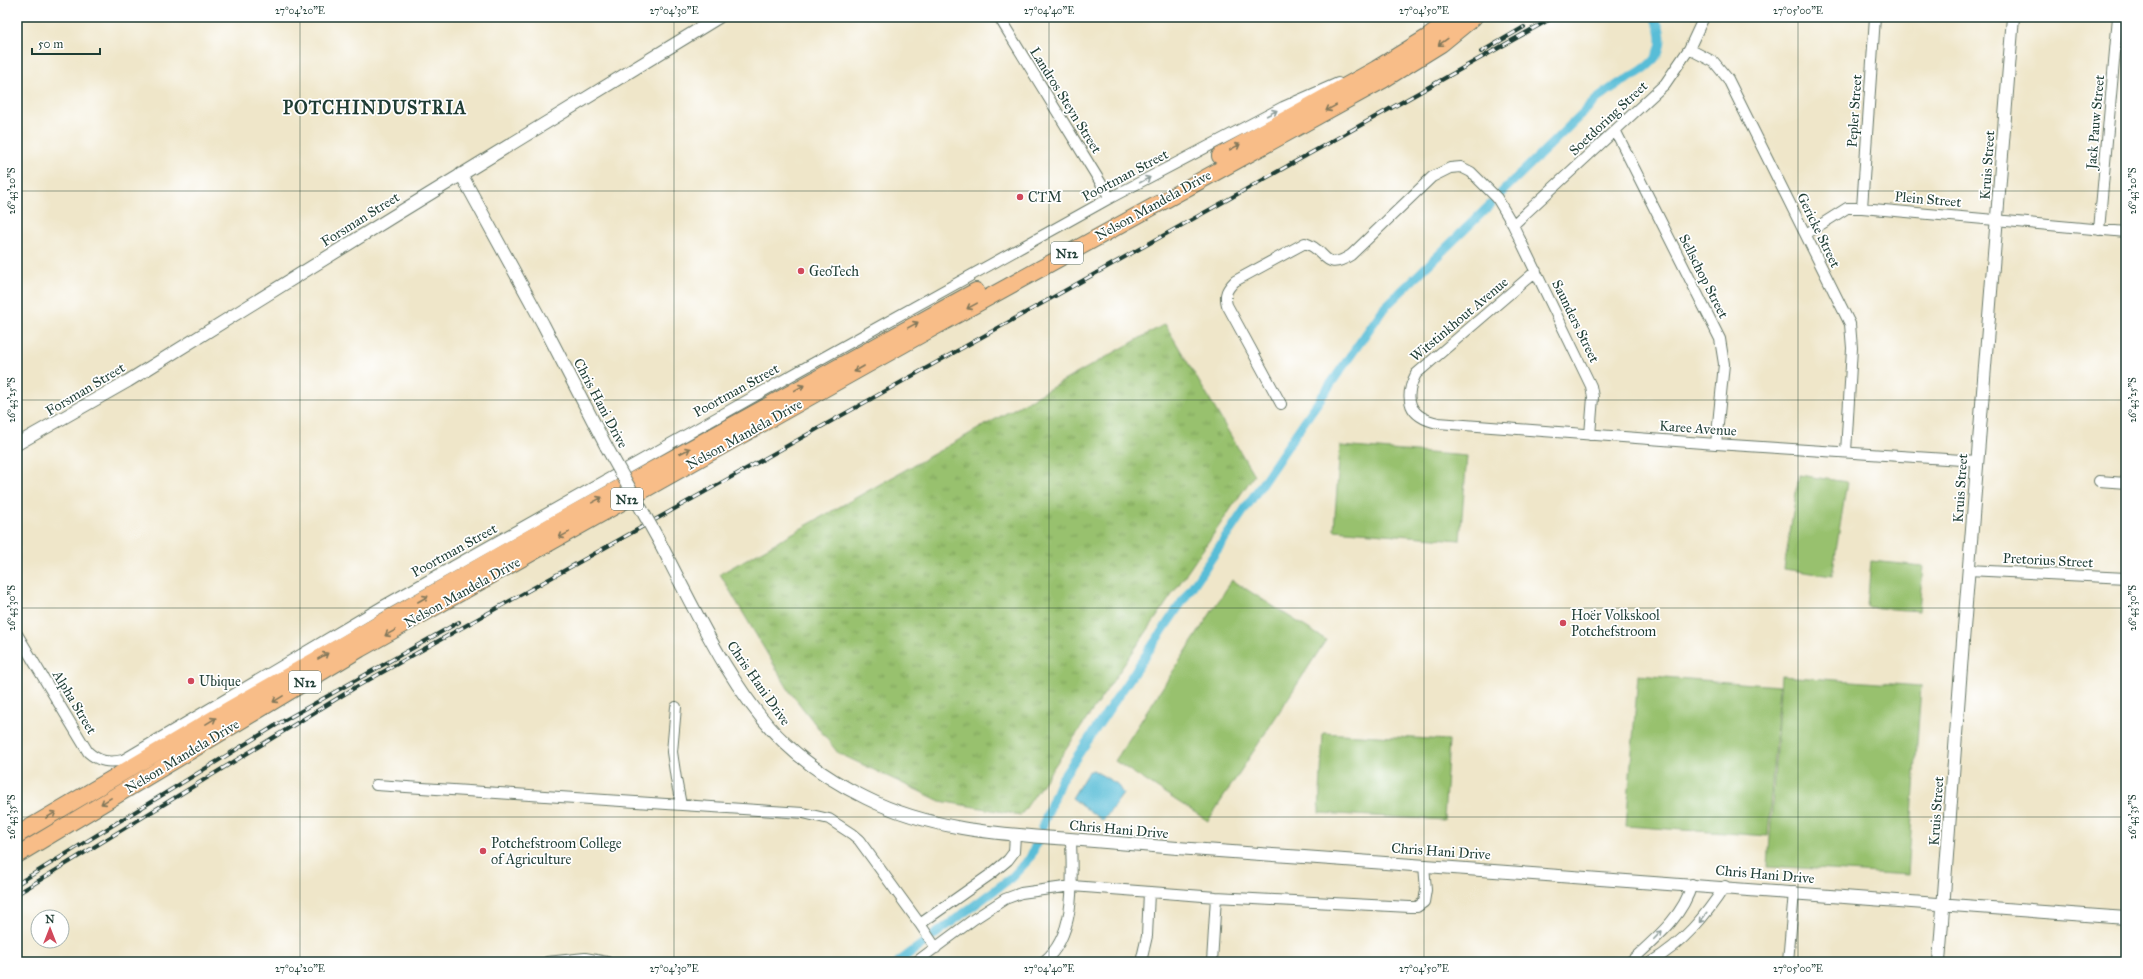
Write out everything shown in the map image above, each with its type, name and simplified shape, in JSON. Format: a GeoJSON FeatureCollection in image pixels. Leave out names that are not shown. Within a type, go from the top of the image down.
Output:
{"type":"FeatureCollection","features":[{"type":"Feature","properties":{"kind":"highway","name":"Nelson Mandela Drive"},"geometry":{"type":"LineString","coordinates":[[17,835],[237,705],[651,469],[1045,253],[1376,69],[1428,37],[1455,17]]}},
{"type":"Feature","properties":{"kind":"highway","name":"Nelson Mandela Drive"},"geometry":{"type":"LineString","coordinates":[[17,855],[367,645],[928,330],[1383,80],[1441,44],[1474,17]]}},
{"type":"Feature","properties":{"kind":"street","name":"Forsman Street"},"geometry":{"type":"LineString","coordinates":[[17,444],[55,425],[128,381],[719,17]]}},
{"type":"Feature","properties":{"kind":"street","name":"Landros Steyn Street"},"geometry":{"type":"LineString","coordinates":[[999,17],[1110,198]]}},
{"type":"Feature","properties":{"kind":"street","name":"Soetdoring Street"},"geometry":{"type":"LineString","coordinates":[[1513,225],[1616,132],[1665,84],[1689,49],[1704,17]]}},
{"type":"Feature","properties":{"kind":"street","name":"Pepler Street"},"geometry":{"type":"LineString","coordinates":[[1862,208],[1875,17]]}},
{"type":"Feature","properties":{"kind":"street","name":"Kruis Street"},"geometry":{"type":"LineString","coordinates":[[1940,962],[1968,570],[1998,220],[2013,17]]}},
{"type":"Feature","properties":{"kind":"street","name":"Jack Pauw Street"},"geometry":{"type":"LineString","coordinates":[[2099,230],[2118,17]]}},
{"type":"Feature","properties":{"kind":"street","name":"Gericke Street"},"geometry":{"type":"LineString","coordinates":[[1689,49],[1714,62],[1728,79],[1850,324],[1852,334],[1846,452]]}},
{"type":"Feature","properties":{"kind":"street","name":"Poortman Street"},"geometry":{"type":"LineString","coordinates":[[123,760],[383,606],[1110,198],[1283,107],[1314,92],[1376,69]]}},
{"type":"Feature","properties":{"kind":"street","name":"Sellschop Street"},"geometry":{"type":"LineString","coordinates":[[1616,132],[1720,338],[1724,364],[1716,444]]}},
{"type":"Feature","properties":{"kind":"street","name":"Saunders Street"},"geometry":{"type":"LineString","coordinates":[[1281,404],[1227,306],[1225,297],[1227,289],[1235,281],[1305,243],[1312,245],[1327,261],[1334,263],[1343,260],[1351,255],[1432,177],[1450,168],[1461,167],[1471,172],[1497,198],[1513,225],[1536,271],[1591,386],[1592,397],[1590,435]]}},
{"type":"Feature","properties":{"kind":"street","name":"Chris Hani Drive"},"geometry":{"type":"LineString","coordinates":[[462,174],[543,324],[606,446],[658,539],[694,608],[734,678],[761,717],[779,737],[813,767],[865,798],[897,812],[926,821],[1015,835],[1170,848],[1725,886],[2126,918]]}},
{"type":"Feature","properties":{"kind":"street","name":"Plein Street"},"geometry":{"type":"LineString","coordinates":[[1806,234],[1847,208],[1862,208],[2126,232]]}},
{"type":"Feature","properties":{"kind":"street","name":"Witstinkhout Avenue"},"geometry":{"type":"LineString","coordinates":[[1418,416],[1411,407],[1409,396],[1411,385],[1416,374],[1536,271]]}},
{"type":"Feature","properties":{"kind":"street","name":"Karee Avenue"},"geometry":{"type":"LineString","coordinates":[[1418,416],[1425,420],[1438,423],[1716,444],[1977,461]]}},
{"type":"Feature","properties":{"kind":"street"},"geometry":{"type":"LineString","coordinates":[[2098,481],[2126,483]]}},
{"type":"Feature","properties":{"kind":"street","name":"Pretorius Street"},"geometry":{"type":"LineString","coordinates":[[1968,570],[2126,578]]}},
{"type":"Feature","properties":{"kind":"street","name":"Alpha Street"},"geometry":{"type":"LineString","coordinates":[[17,634],[88,752],[100,761],[123,760]]}},
{"type":"Feature","properties":{"kind":"street"},"geometry":{"type":"LineString","coordinates":[[676,707],[672,752],[681,805]]}},
{"type":"Feature","properties":{"kind":"street"},"geometry":{"type":"LineString","coordinates":[[376,785],[818,815],[838,823],[859,840],[932,942]]}},
{"type":"Feature","properties":{"kind":"street"},"geometry":{"type":"LineString","coordinates":[[920,924],[991,874],[1008,860],[1014,852],[1015,835]]}},
{"type":"Feature","properties":{"kind":"street"},"geometry":{"type":"LineString","coordinates":[[1043,962],[1051,956],[1061,942],[1072,886],[1072,840]]}},
{"type":"Feature","properties":{"kind":"street"},"geometry":{"type":"LineString","coordinates":[[916,962],[932,942],[1012,895],[1072,886],[1216,897],[1417,906],[1424,902],[1426,896],[1424,865]]}},
{"type":"Feature","properties":{"kind":"street"},"geometry":{"type":"LineString","coordinates":[[1630,962],[1680,911],[1688,898],[1692,884]]}},
{"type":"Feature","properties":{"kind":"street"},"geometry":{"type":"LineString","coordinates":[[1652,962],[1665,954],[1692,931],[1705,916],[1725,886]]}},
{"type":"Feature","properties":{"kind":"street"},"geometry":{"type":"LineString","coordinates":[[1141,962],[1147,936],[1149,892]]}},
{"type":"Feature","properties":{"kind":"street"},"geometry":{"type":"LineString","coordinates":[[1788,962],[1794,892]]}},
{"type":"Feature","properties":{"kind":"street"},"geometry":{"type":"LineString","coordinates":[[1212,962],[1216,897]]}},
{"type":"Feature","properties":{"kind":"street"},"geometry":{"type":"LineString","coordinates":[[547,962],[585,958],[607,962]]}},
{"type":"Feature","properties":{"kind":"green space"},"geometry":{"type":"Polygon","coordinates":[[[1165,324],[1254,475],[1021,815],[940,801],[838,753],[790,692],[720,574],[1165,324]]]}},
{"type":"Feature","properties":{"kind":"green space"},"geometry":{"type":"Polygon","coordinates":[[[1340,446],[1467,456],[1460,540],[1334,530],[1340,446]]]}},
{"type":"Feature","properties":{"kind":"green space"},"geometry":{"type":"Polygon","coordinates":[[[1799,475],[1847,482],[1832,576],[1784,569],[1799,475]]]}},
{"type":"Feature","properties":{"kind":"green space"},"geometry":{"type":"Polygon","coordinates":[[[1871,561],[1923,566],[1919,611],[1867,607],[1871,561]]]}},
{"type":"Feature","properties":{"kind":"green space"},"geometry":{"type":"Polygon","coordinates":[[[1232,580],[1326,640],[1208,821],[1115,761],[1232,580]]]}},
{"type":"Feature","properties":{"kind":"green space"},"geometry":{"type":"Polygon","coordinates":[[[1638,675],[1779,686],[1768,836],[1626,826],[1638,675]]]}},
{"type":"Feature","properties":{"kind":"green space"},"geometry":{"type":"Polygon","coordinates":[[[1781,676],[1921,686],[1908,875],[1768,866],[1781,676]]]}},
{"type":"Feature","properties":{"kind":"green space"},"geometry":{"type":"Polygon","coordinates":[[[1323,733],[1449,740],[1444,820],[1319,813],[1323,733]]]}},
{"type":"Feature","properties":{"kind":"water"},"geometry":{"type":"Polygon","coordinates":[[[1093,770],[1117,784],[1123,794],[1103,821],[1072,798],[1088,772],[1093,770]]]}},
{"type":"Feature","properties":{"kind":"waterway"},"geometry":{"type":"LineString","coordinates":[[1501,193],[1597,99],[1648,66],[1659,51],[1661,42],[1660,29],[1654,17]]}},
{"type":"Feature","properties":{"kind":"waterway"},"geometry":{"type":"LineString","coordinates":[[1042,827],[1061,780],[1304,422],[1384,308],[1491,204]]}},
{"type":"Feature","properties":{"kind":"waterway"},"geometry":{"type":"LineString","coordinates":[[898,962],[1011,878],[1030,858],[1037,842]]}},
{"type":"Feature","properties":{"kind":"railway"},"geometry":{"type":"LineString","coordinates":[[17,894],[356,687],[1554,17]]}},
{"type":"Feature","properties":{"kind":"railway"},"geometry":{"type":"LineString","coordinates":[[1481,52],[1524,27]]}},
{"type":"Feature","properties":{"kind":"railway"},"geometry":{"type":"LineString","coordinates":[[17,884],[278,724],[459,622]]}},
{"type":"Feature","properties":{"kind":"place","name":"CTM"},"geometry":{"type":"Point","coordinates":[1020,197]}},
{"type":"Feature","properties":{"kind":"place","name":"GeoTech"},"geometry":{"type":"Point","coordinates":[801,271]}},
{"type":"Feature","properties":{"kind":"place","name":"Hoër Volkskool Potchefstroom"},"geometry":{"type":"Point","coordinates":[1563,623]}},
{"type":"Feature","properties":{"kind":"place","name":"Ubique"},"geometry":{"type":"Point","coordinates":[191,681]}},
{"type":"Feature","properties":{"kind":"place","name":"Potchefstroom College of Agriculture"},"geometry":{"type":"Point","coordinates":[483,851]}},
{"type":"Feature","properties":{"kind":"district","name":"POTCHINDUSTRIA"},"geometry":{"type":"Point","coordinates":[375,108]}}]}
